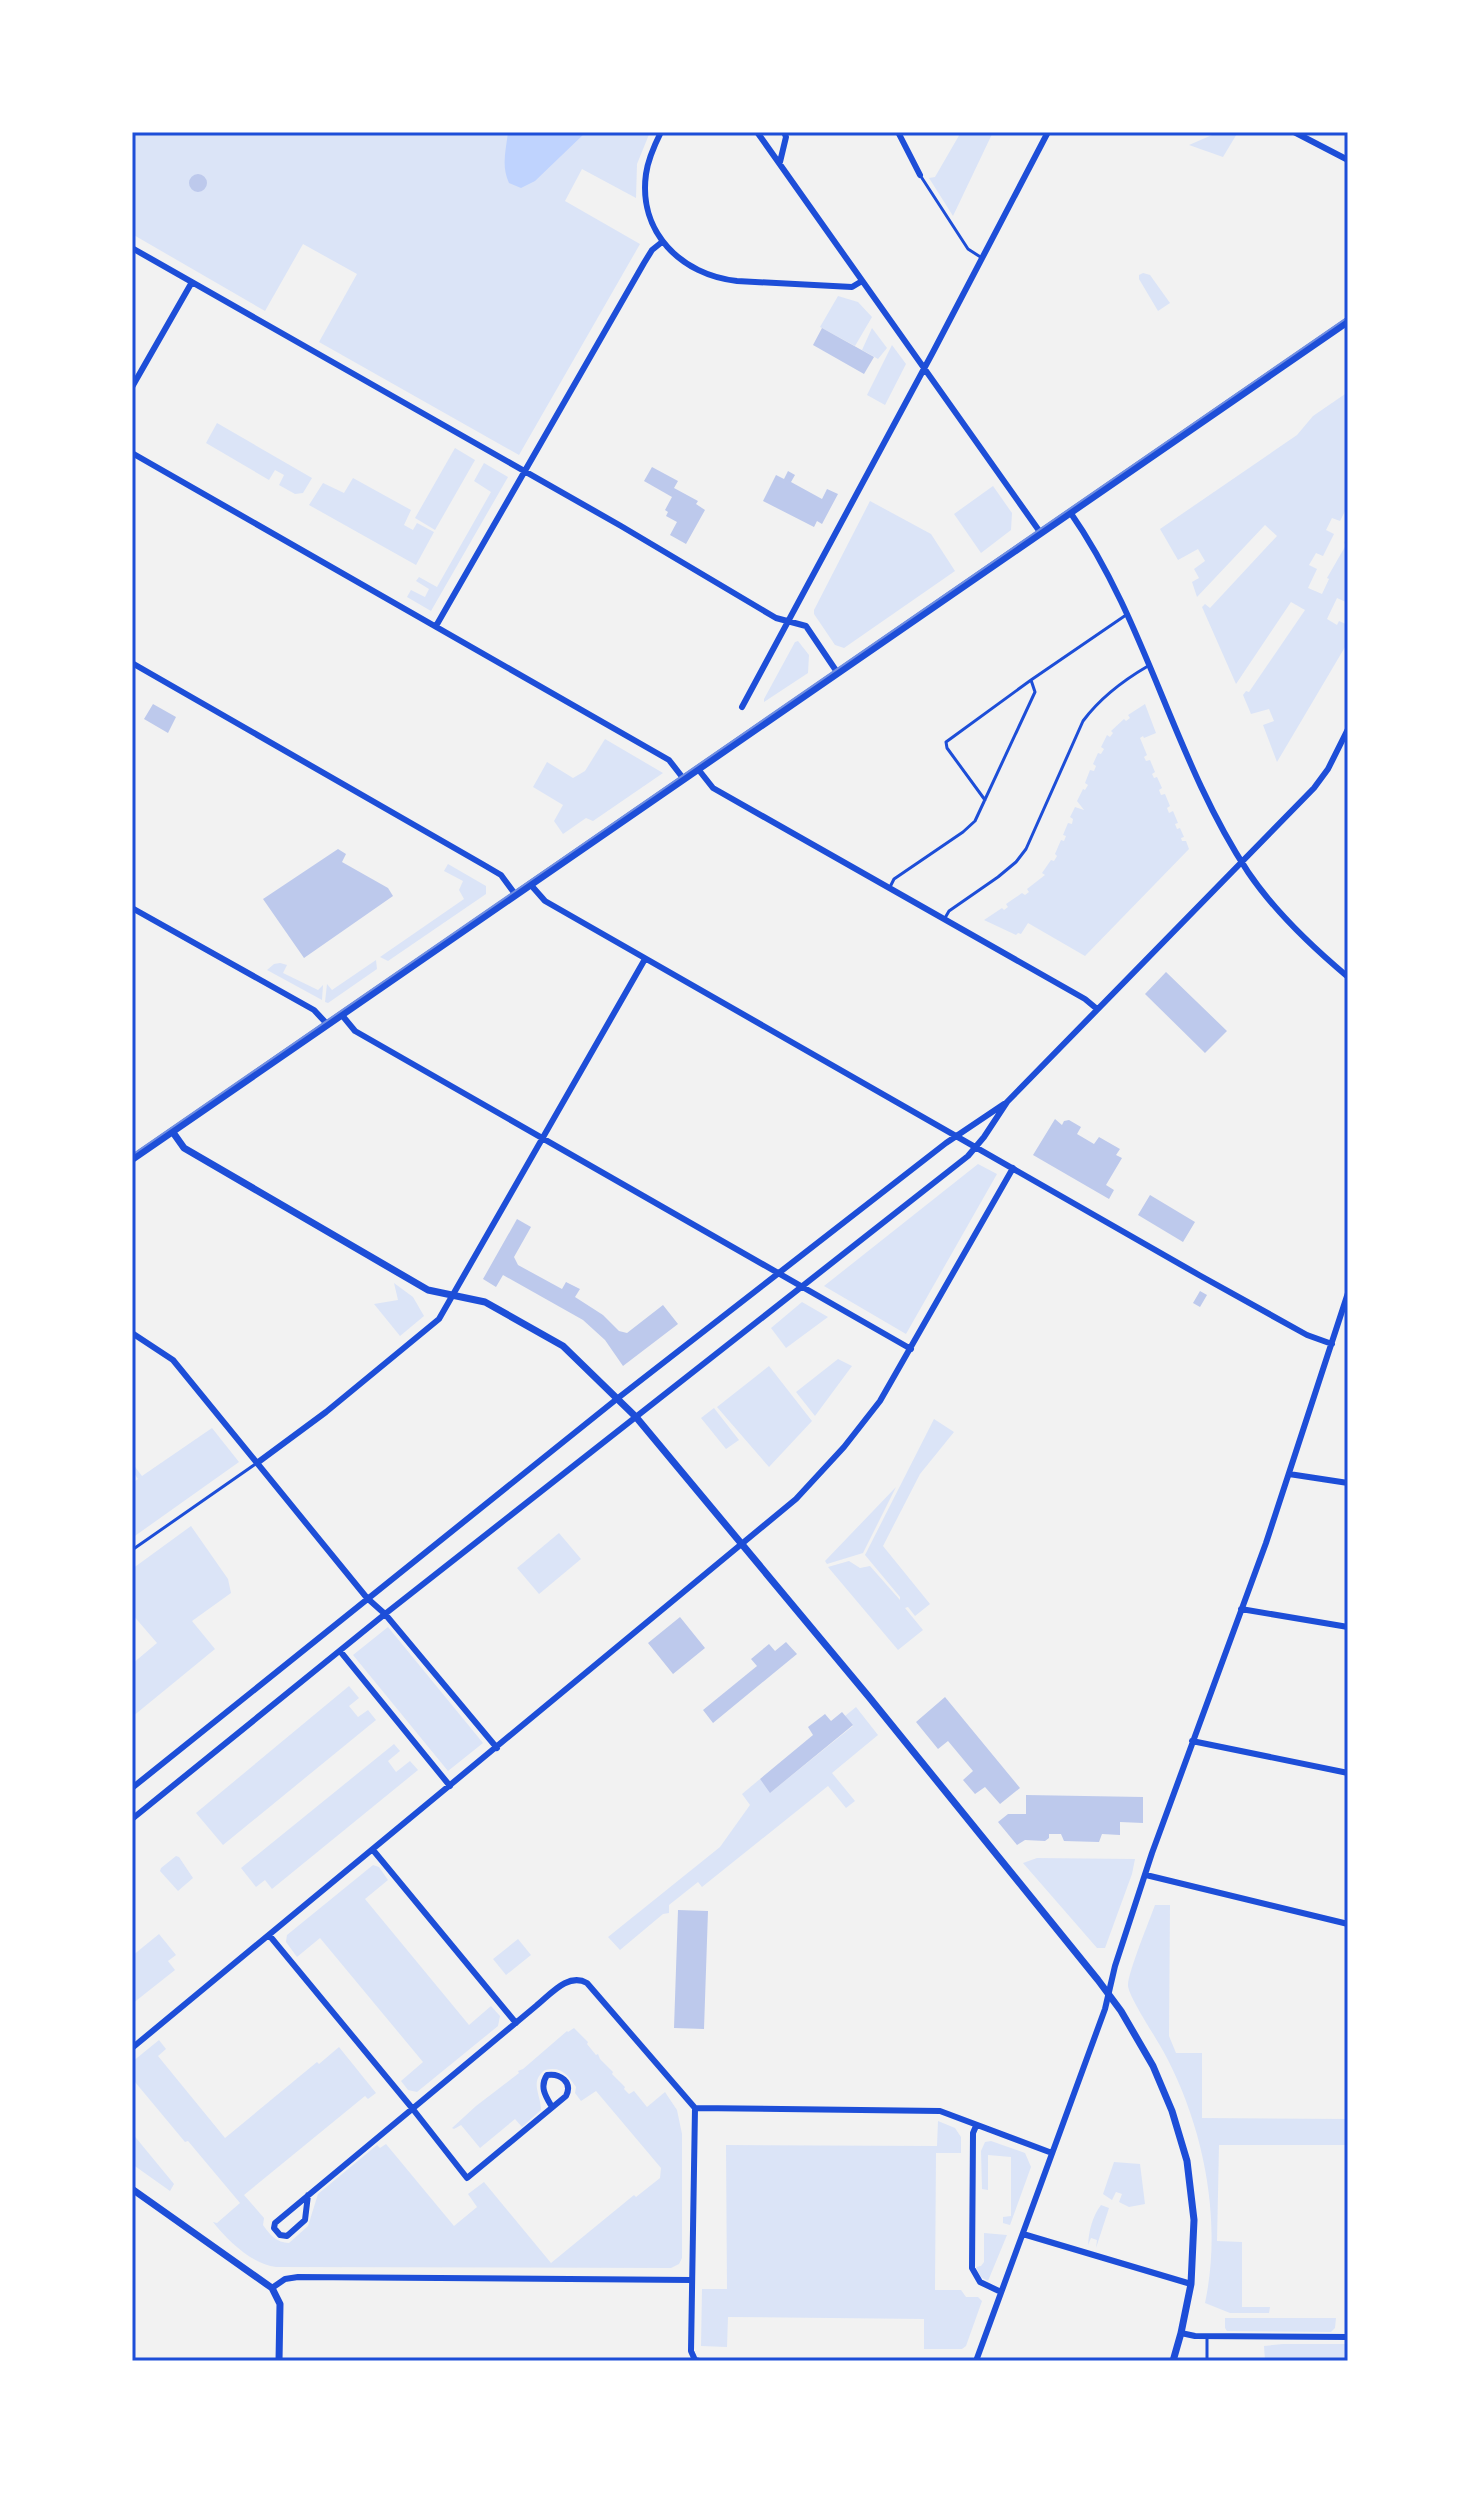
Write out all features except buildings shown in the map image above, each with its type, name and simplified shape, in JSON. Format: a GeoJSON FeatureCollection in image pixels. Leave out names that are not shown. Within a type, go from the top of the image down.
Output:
{"type":"FeatureCollection","features":[{"type":"Feature","properties":{"kind":"main road"},"geometry":{"type":"LineString","coordinates":[[132,1159],[1348,321]]}},
{"type":"Feature","properties":{"kind":"street"},"geometry":{"type":"LineString","coordinates":[[661,132],[648,163],[645,188],[649,214],[662,242],[673,255],[719,279],[852,287],[862,281]]}},
{"type":"Feature","properties":{"kind":"street"},"geometry":{"type":"LineString","coordinates":[[757,132],[1040,532]]}},
{"type":"Feature","properties":{"kind":"street"},"geometry":{"type":"LineString","coordinates":[[780,162],[786,137],[784,132]]}},
{"type":"Feature","properties":{"kind":"street"},"geometry":{"type":"LineString","coordinates":[[898,132],[920,175]]}},
{"type":"Feature","properties":{"kind":"street"},"geometry":{"type":"LineString","coordinates":[[742,707],[1048,132]]}},
{"type":"Feature","properties":{"kind":"street"},"geometry":{"type":"LineString","coordinates":[[1294,132],[1348,160]]}},
{"type":"Feature","properties":{"kind":"street"},"geometry":{"type":"LineString","coordinates":[[436,626],[644,263],[662,242]]}},
{"type":"Feature","properties":{"kind":"street"},"geometry":{"type":"LineString","coordinates":[[132,248],[776,618],[806,626],[837,672]]}},
{"type":"Feature","properties":{"kind":"street"},"geometry":{"type":"LineString","coordinates":[[132,387],[192,282]]}},
{"type":"Feature","properties":{"kind":"street"},"geometry":{"type":"LineString","coordinates":[[132,453],[669,760],[683,778]]}},
{"type":"Feature","properties":{"kind":"street"},"geometry":{"type":"LineString","coordinates":[[1070,512],[1098,556],[1223,829],[1242,861],[1284,918],[1348,977]]}},
{"type":"Feature","properties":{"kind":"street"},"geometry":{"type":"LineString","coordinates":[[132,663],[501,875],[515,894]]}},
{"type":"Feature","properties":{"kind":"street"},"geometry":{"type":"LineString","coordinates":[[132,1819],[385,1614],[976,1148],[1007,1102],[1319,782],[1348,729]]}},
{"type":"Feature","properties":{"kind":"street"},"geometry":{"type":"LineString","coordinates":[[697,768],[713,788],[945,918],[1085,999],[1097,1009]]}},
{"type":"Feature","properties":{"kind":"street"},"geometry":{"type":"LineString","coordinates":[[530,884],[545,901],[645,959],[1207,1280],[1307,1335],[1332,1344]]}},
{"type":"Feature","properties":{"kind":"street"},"geometry":{"type":"LineString","coordinates":[[132,908],[314,1010],[327,1024]]}},
{"type":"Feature","properties":{"kind":"street"},"geometry":{"type":"LineString","coordinates":[[257,1463],[439,1319],[645,959]]}},
{"type":"Feature","properties":{"kind":"street"},"geometry":{"type":"LineString","coordinates":[[341,1014],[355,1031],[911,1349]]}},
{"type":"Feature","properties":{"kind":"street"},"geometry":{"type":"LineString","coordinates":[[132,1788],[618,1398],[956,1137],[1007,1102]]}},
{"type":"Feature","properties":{"kind":"street"},"geometry":{"type":"LineString","coordinates":[[172,1131],[184,1148],[195,1155],[428,1290],[485,1302],[563,1346],[636,1417],[743,1545],[1108,1994],[1153,2066],[1179,2133],[1192,2188],[1191,2284],[1173,2361]]}},
{"type":"Feature","properties":{"kind":"street"},"geometry":{"type":"LineString","coordinates":[[132,2048],[796,1499],[835,1458],[880,1401],[1013,1168]]}},
{"type":"Feature","properties":{"kind":"street"},"geometry":{"type":"LineString","coordinates":[[976,2361],[1105,2009],[1115,1966],[1192,1741],[1289,1474],[1348,1293]]}},
{"type":"Feature","properties":{"kind":"street"},"geometry":{"type":"LineString","coordinates":[[132,1333],[173,1360],[367,1598],[385,1614],[497,1748]]}},
{"type":"Feature","properties":{"kind":"street"},"geometry":{"type":"LineString","coordinates":[[1289,1474],[1348,1483]]}},
{"type":"Feature","properties":{"kind":"street"},"geometry":{"type":"LineString","coordinates":[[1241,1609],[1348,1627]]}},
{"type":"Feature","properties":{"kind":"street"},"geometry":{"type":"LineString","coordinates":[[340,1651],[450,1786]]}},
{"type":"Feature","properties":{"kind":"street"},"geometry":{"type":"LineString","coordinates":[[1192,1741],[1348,1773]]}},
{"type":"Feature","properties":{"kind":"street"},"geometry":{"type":"LineString","coordinates":[[373,1850],[516,2023]]}},
{"type":"Feature","properties":{"kind":"street"},"geometry":{"type":"LineString","coordinates":[[1146,1875],[1348,1924]]}},
{"type":"Feature","properties":{"kind":"street"},"geometry":{"type":"LineString","coordinates":[[269,1935],[467,2178],[552,2107],[568,2091],[563,2078],[553,2074],[547,2075],[543,2084],[552,2107]]}},
{"type":"Feature","properties":{"kind":"street"},"geometry":{"type":"LineString","coordinates":[[308,2195],[305,2220],[287,2236],[280,2235],[274,2228],[275,2223],[308,2195],[568,1981],[583,1980],[695,2108],[691,2351],[695,2360],[699,2361]]}},
{"type":"Feature","properties":{"kind":"street"},"geometry":{"type":"LineString","coordinates":[[695,2108],[940,2111],[1052,2153]]}},
{"type":"Feature","properties":{"kind":"street"},"geometry":{"type":"LineString","coordinates":[[976,2126],[973,2133],[972,2268],[980,2282],[1001,2292]]}},
{"type":"Feature","properties":{"kind":"street"},"geometry":{"type":"LineString","coordinates":[[132,2189],[272,2288],[280,2304],[279,2361]]}},
{"type":"Feature","properties":{"kind":"street"},"geometry":{"type":"LineString","coordinates":[[1023,2234],[1191,2284]]}},
{"type":"Feature","properties":{"kind":"street"},"geometry":{"type":"LineString","coordinates":[[272,2288],[285,2279],[298,2277],[692,2280]]}},
{"type":"Feature","properties":{"kind":"street"},"geometry":{"type":"LineString","coordinates":[[1181,2333],[1348,2337]]}},
{"type":"Feature","properties":{"kind":"lane"},"geometry":{"type":"LineString","coordinates":[[920,175],[968,249],[982,258]]}},
{"type":"Feature","properties":{"kind":"lane"},"geometry":{"type":"LineString","coordinates":[[985,800],[947,748],[946,742],[1126,615]]}},
{"type":"Feature","properties":{"kind":"lane"},"geometry":{"type":"LineString","coordinates":[[945,918],[949,911],[1016,862],[1026,849],[1083,721],[1121,683],[1148,666]]}},
{"type":"Feature","properties":{"kind":"lane"},"geometry":{"type":"LineString","coordinates":[[890,887],[894,879],[975,821],[1035,692],[1031,680]]}},
{"type":"Feature","properties":{"kind":"lane"},"geometry":{"type":"LineString","coordinates":[[132,1550],[257,1463]]}},
{"type":"Feature","properties":{"kind":"lane"},"geometry":{"type":"LineString","coordinates":[[1207,2336],[1207,2361]]}},
{"type":"Feature","properties":{"kind":"shaded area"},"geometry":{"type":"Polygon","coordinates":[[[132,132],[650,132],[637,164],[636,198],[582,169],[565,201],[640,244],[519,455],[319,342],[357,274],[303,244],[265,311],[132,234],[132,132]]]}},
{"type":"Feature","properties":{"kind":"shaded area"},"geometry":{"type":"Polygon","coordinates":[[[961,132],[993,132],[953,216],[929,178],[935,177],[961,132]]]}},
{"type":"Feature","properties":{"kind":"shaded area"},"geometry":{"type":"Polygon","coordinates":[[[1219,132],[1238,132],[1223,157],[1189,145],[1219,132]]]}},
{"type":"Feature","properties":{"kind":"shaded area"},"geometry":{"type":"Polygon","coordinates":[[[1143,273],[1150,275],[1170,303],[1158,311],[1139,279],[1143,273]]]}},
{"type":"Feature","properties":{"kind":"shaded area"},"geometry":{"type":"Polygon","coordinates":[[[838,296],[858,302],[872,317],[855,346],[820,327],[838,296]]]}},
{"type":"Feature","properties":{"kind":"shaded area"},"geometry":{"type":"Polygon","coordinates":[[[872,328],[887,348],[878,359],[862,350],[872,328]]]}},
{"type":"Feature","properties":{"kind":"shaded area"},"geometry":{"type":"Polygon","coordinates":[[[892,345],[906,364],[885,405],[867,395],[892,345]]]}},
{"type":"Feature","properties":{"kind":"shaded area"},"geometry":{"type":"Polygon","coordinates":[[[1348,392],[1348,505],[1340,521],[1332,518],[1326,530],[1334,534],[1323,556],[1316,553],[1309,565],[1317,569],[1308,588],[1322,594],[1327,578],[1346,545],[1348,534],[1348,603],[1337,598],[1327,619],[1337,625],[1339,621],[1348,625],[1348,642],[1277,762],[1263,725],[1274,721],[1269,709],[1251,714],[1243,695],[1249,692],[1305,610],[1291,602],[1236,684],[1202,607],[1205,604],[1210,608],[1277,536],[1265,525],[1197,597],[1192,582],[1199,578],[1194,569],[1205,561],[1198,549],[1178,560],[1160,529],[1297,435],[1313,416],[1348,392]]]}},
{"type":"Feature","properties":{"kind":"shaded area"},"geometry":{"type":"Polygon","coordinates":[[[217,423],[312,478],[303,493],[295,494],[279,485],[284,475],[275,470],[269,480],[206,443],[217,423]]]}},
{"type":"Feature","properties":{"kind":"shaded area"},"geometry":{"type":"Polygon","coordinates":[[[455,448],[475,460],[435,530],[415,518],[455,448]]]}},
{"type":"Feature","properties":{"kind":"shaded area"},"geometry":{"type":"Polygon","coordinates":[[[484,463],[508,477],[431,611],[407,597],[411,590],[425,597],[429,589],[416,581],[419,577],[437,587],[491,492],[474,481],[484,463]]]}},
{"type":"Feature","properties":{"kind":"shaded area"},"geometry":{"type":"Polygon","coordinates":[[[353,478],[411,510],[404,525],[413,530],[417,523],[434,532],[416,565],[309,505],[323,483],[344,493],[353,478]]]}},
{"type":"Feature","properties":{"kind":"shaded area"},"geometry":{"type":"Polygon","coordinates":[[[993,486],[1012,513],[1011,530],[981,553],[954,514],[993,486]]]}},
{"type":"Feature","properties":{"kind":"shaded area"},"geometry":{"type":"Polygon","coordinates":[[[870,501],[931,534],[955,571],[844,648],[835,645],[814,610],[870,501]]]}},
{"type":"Feature","properties":{"kind":"shaded area"},"geometry":{"type":"Polygon","coordinates":[[[798,641],[809,655],[808,673],[764,702],[795,642],[798,641]]]}},
{"type":"Feature","properties":{"kind":"shaded area"},"geometry":{"type":"Polygon","coordinates":[[[1145,704],[1156,733],[1140,738],[1147,755],[1144,757],[1146,761],[1150,760],[1155,772],[1152,774],[1162,788],[1159,790],[1161,795],[1165,794],[1170,806],[1167,808],[1169,813],[1173,811],[1177,829],[1180,828],[1184,837],[1182,841],[1186,841],[1189,849],[1085,956],[1028,923],[1021,934],[1016,935],[984,920],[1002,908],[1004,910],[1008,907],[1006,904],[1022,893],[1025,895],[1029,892],[1027,889],[1045,875],[1042,873],[1051,860],[1054,861],[1061,840],[1064,841],[1068,823],[1072,824],[1070,817],[1075,807],[1084,810],[1077,801],[1088,785],[1085,783],[1090,770],[1094,771],[1096,766],[1093,764],[1098,753],[1101,754],[1104,749],[1101,747],[1107,735],[1110,737],[1111,731],[1145,704]]]}},
{"type":"Feature","properties":{"kind":"shaded area"},"geometry":{"type":"Polygon","coordinates":[[[605,739],[663,773],[593,821],[586,818],[563,834],[554,821],[563,805],[533,787],[547,762],[573,778],[585,771],[605,739]]]}},
{"type":"Feature","properties":{"kind":"shaded area"},"geometry":{"type":"Polygon","coordinates":[[[448,864],[486,886],[486,894],[388,961],[380,957],[464,899],[459,890],[463,881],[444,871],[448,864]]]}},
{"type":"Feature","properties":{"kind":"shaded area"},"geometry":{"type":"Polygon","coordinates":[[[376,960],[377,969],[328,1003],[325,1002],[327,984],[332,990],[376,960]]]}},
{"type":"Feature","properties":{"kind":"shaded area"},"geometry":{"type":"Polygon","coordinates":[[[280,963],[287,965],[283,973],[318,990],[323,985],[322,1000],[267,970],[280,963]]]}},
{"type":"Feature","properties":{"kind":"shaded area"},"geometry":{"type":"Polygon","coordinates":[[[978,1164],[997,1174],[906,1334],[824,1286],[978,1164]]]}},
{"type":"Feature","properties":{"kind":"shaded area"},"geometry":{"type":"Polygon","coordinates":[[[394,1283],[413,1297],[424,1316],[400,1336],[374,1304],[398,1300],[394,1283]]]}},
{"type":"Feature","properties":{"kind":"shaded area"},"geometry":{"type":"Polygon","coordinates":[[[802,1302],[828,1317],[786,1348],[771,1328],[802,1302]]]}},
{"type":"Feature","properties":{"kind":"shaded area"},"geometry":{"type":"Polygon","coordinates":[[[838,1359],[852,1366],[815,1416],[796,1392],[838,1359]]]}},
{"type":"Feature","properties":{"kind":"shaded area"},"geometry":{"type":"Polygon","coordinates":[[[769,1366],[812,1421],[769,1467],[717,1407],[769,1366]]]}},
{"type":"Feature","properties":{"kind":"shaded area"},"geometry":{"type":"Polygon","coordinates":[[[714,1408],[739,1440],[726,1449],[701,1418],[714,1408]]]}},
{"type":"Feature","properties":{"kind":"shaded area"},"geometry":{"type":"Polygon","coordinates":[[[934,1419],[954,1432],[920,1474],[883,1546],[930,1604],[915,1616],[908,1607],[905,1608],[923,1630],[898,1650],[828,1567],[849,1561],[860,1568],[870,1566],[900,1600],[865,1555],[934,1419]]]}},
{"type":"Feature","properties":{"kind":"shaded area"},"geometry":{"type":"Polygon","coordinates":[[[212,1428],[239,1462],[132,1538],[132,1483],[138,1479],[132,1470],[132,1463],[142,1476],[212,1428]]]}},
{"type":"Feature","properties":{"kind":"shaded area"},"geometry":{"type":"Polygon","coordinates":[[[896,1487],[863,1553],[827,1564],[825,1561],[896,1487]]]}},
{"type":"Feature","properties":{"kind":"shaded area"},"geometry":{"type":"Polygon","coordinates":[[[191,1526],[228,1579],[231,1593],[192,1621],[215,1649],[132,1717],[132,1664],[157,1643],[132,1614],[132,1569],[191,1526]]]}},
{"type":"Feature","properties":{"kind":"shaded area"},"geometry":{"type":"Polygon","coordinates":[[[559,1533],[581,1559],[539,1594],[517,1568],[559,1533]]]}},
{"type":"Feature","properties":{"kind":"shaded area"},"geometry":{"type":"Polygon","coordinates":[[[388,1627],[483,1743],[448,1771],[353,1655],[388,1627]]]}},
{"type":"Feature","properties":{"kind":"shaded area"},"geometry":{"type":"Polygon","coordinates":[[[349,1686],[359,1698],[349,1706],[358,1717],[368,1710],[376,1720],[223,1845],[196,1813],[349,1686]]]}},
{"type":"Feature","properties":{"kind":"shaded area"},"geometry":{"type":"Polygon","coordinates":[[[856,1707],[878,1735],[832,1773],[855,1801],[846,1808],[828,1786],[702,1887],[698,1882],[669,1905],[669,1913],[663,1914],[620,1950],[608,1937],[720,1847],[750,1805],[742,1794],[760,1779],[771,1792],[853,1726],[845,1716],[856,1707]]]}},
{"type":"Feature","properties":{"kind":"shaded area"},"geometry":{"type":"Polygon","coordinates":[[[394,1744],[400,1751],[388,1761],[396,1772],[410,1761],[418,1770],[272,1889],[265,1880],[256,1887],[241,1868],[394,1744]]]}},
{"type":"Feature","properties":{"kind":"shaded area"},"geometry":{"type":"Polygon","coordinates":[[[176,1856],[193,1878],[178,1891],[160,1871],[176,1856]]]}},
{"type":"Feature","properties":{"kind":"shaded area"},"geometry":{"type":"Polygon","coordinates":[[[1037,1858],[1135,1859],[1105,1948],[1097,1948],[1023,1863],[1037,1858]]]}},
{"type":"Feature","properties":{"kind":"shaded area"},"geometry":{"type":"Polygon","coordinates":[[[373,1865],[379,1867],[388,1880],[365,1899],[469,2025],[491,2006],[500,2016],[498,2026],[417,2092],[408,2090],[401,2081],[423,2062],[320,1938],[297,1957],[286,1942],[287,1935],[373,1865]]]}},
{"type":"Feature","properties":{"kind":"shaded area"},"geometry":{"type":"Polygon","coordinates":[[[1155,1905],[1170,1905],[1169,2036],[1176,2053],[1202,2053],[1202,2118],[1348,2119],[1346,2145],[1219,2145],[1217,2241],[1242,2242],[1242,2307],[1270,2307],[1269,2313],[1230,2313],[1205,2303],[1212,2242],[1211,2210],[1200,2148],[1181,2088],[1128,1986],[1155,1905]]]}},
{"type":"Feature","properties":{"kind":"shaded area"},"geometry":{"type":"Polygon","coordinates":[[[159,1934],[176,1955],[168,1961],[175,1970],[132,2004],[132,1956],[159,1934]]]}},
{"type":"Feature","properties":{"kind":"shaded area"},"geometry":{"type":"Polygon","coordinates":[[[518,1939],[531,1955],[506,1975],[493,1959],[518,1939]]]}},
{"type":"Feature","properties":{"kind":"shaded area"},"geometry":{"type":"Polygon","coordinates":[[[574,2028],[629,2094],[634,2091],[647,2107],[665,2092],[677,2110],[682,2134],[682,2258],[679,2264],[671,2268],[267,2265],[241,2250],[213,2222],[217,2223],[240,2203],[135,2082],[132,2084],[132,2062],[159,2040],[166,2049],[158,2056],[225,2138],[339,2047],[376,2093],[368,2099],[365,2096],[244,2195],[264,2218],[263,2225],[271,2235],[289,2243],[308,2226],[318,2194],[377,2145],[380,2148],[386,2144],[454,2226],[477,2207],[468,2194],[484,2182],[551,2263],[634,2195],[636,2197],[660,2178],[661,2168],[596,2091],[581,2101],[570,2078],[555,2069],[545,2070],[540,2075],[537,2084],[541,2110],[522,2127],[515,2119],[480,2148],[461,2125],[452,2128],[574,2028]]]}},
{"type":"Feature","properties":{"kind":"shaded area"},"geometry":{"type":"Polygon","coordinates":[[[938,2121],[955,2128],[961,2137],[961,2153],[936,2153],[935,2290],[961,2290],[966,2297],[978,2297],[982,2301],[966,2346],[962,2349],[924,2349],[924,2319],[728,2317],[727,2347],[701,2346],[702,2289],[727,2289],[726,2145],[937,2146],[938,2121]]]}},
{"type":"Feature","properties":{"kind":"shaded area"},"geometry":{"type":"Polygon","coordinates":[[[132,2133],[174,2184],[170,2191],[132,2164],[132,2133]]]}},
{"type":"Feature","properties":{"kind":"shaded area"},"geometry":{"type":"Polygon","coordinates":[[[991,2141],[1025,2153],[1031,2167],[1010,2225],[1003,2223],[1003,2217],[1011,2216],[1011,2157],[988,2155],[988,2190],[982,2189],[981,2151],[985,2142],[991,2141]]]}},
{"type":"Feature","properties":{"kind":"shaded area"},"geometry":{"type":"Polygon","coordinates":[[[1114,2162],[1140,2164],[1145,2204],[1129,2207],[1119,2202],[1122,2194],[1116,2192],[1112,2200],[1103,2194],[1114,2162]]]}},
{"type":"Feature","properties":{"kind":"shaded area"},"geometry":{"type":"Polygon","coordinates":[[[1101,2205],[1109,2208],[1096,2248],[1097,2240],[1091,2238],[1088,2245],[1088,2240],[1093,2219],[1101,2205]]]}},
{"type":"Feature","properties":{"kind":"shaded area"},"geometry":{"type":"Polygon","coordinates":[[[984,2233],[1007,2235],[988,2281],[981,2277],[976,2267],[984,2262],[984,2233]]]}},
{"type":"Feature","properties":{"kind":"shaded area"},"geometry":{"type":"Polygon","coordinates":[[[1225,2318],[1336,2318],[1335,2328],[1331,2332],[1227,2331],[1225,2318]]]}},
{"type":"Feature","properties":{"kind":"shaded area"},"geometry":{"type":"Polygon","coordinates":[[[1348,2344],[1348,2361],[1265,2361],[1264,2346],[1348,2344]]]}},
{"type":"Feature","properties":{"kind":"water"},"geometry":{"type":"Polygon","coordinates":[[[508,132],[586,132],[535,181],[521,188],[509,183],[505,170],[508,132]]]}},
{"type":"Feature","properties":{"kind":"tram line"},"geometry":{"type":"LineString","coordinates":[[132,1155],[1348,317]]}}]}
